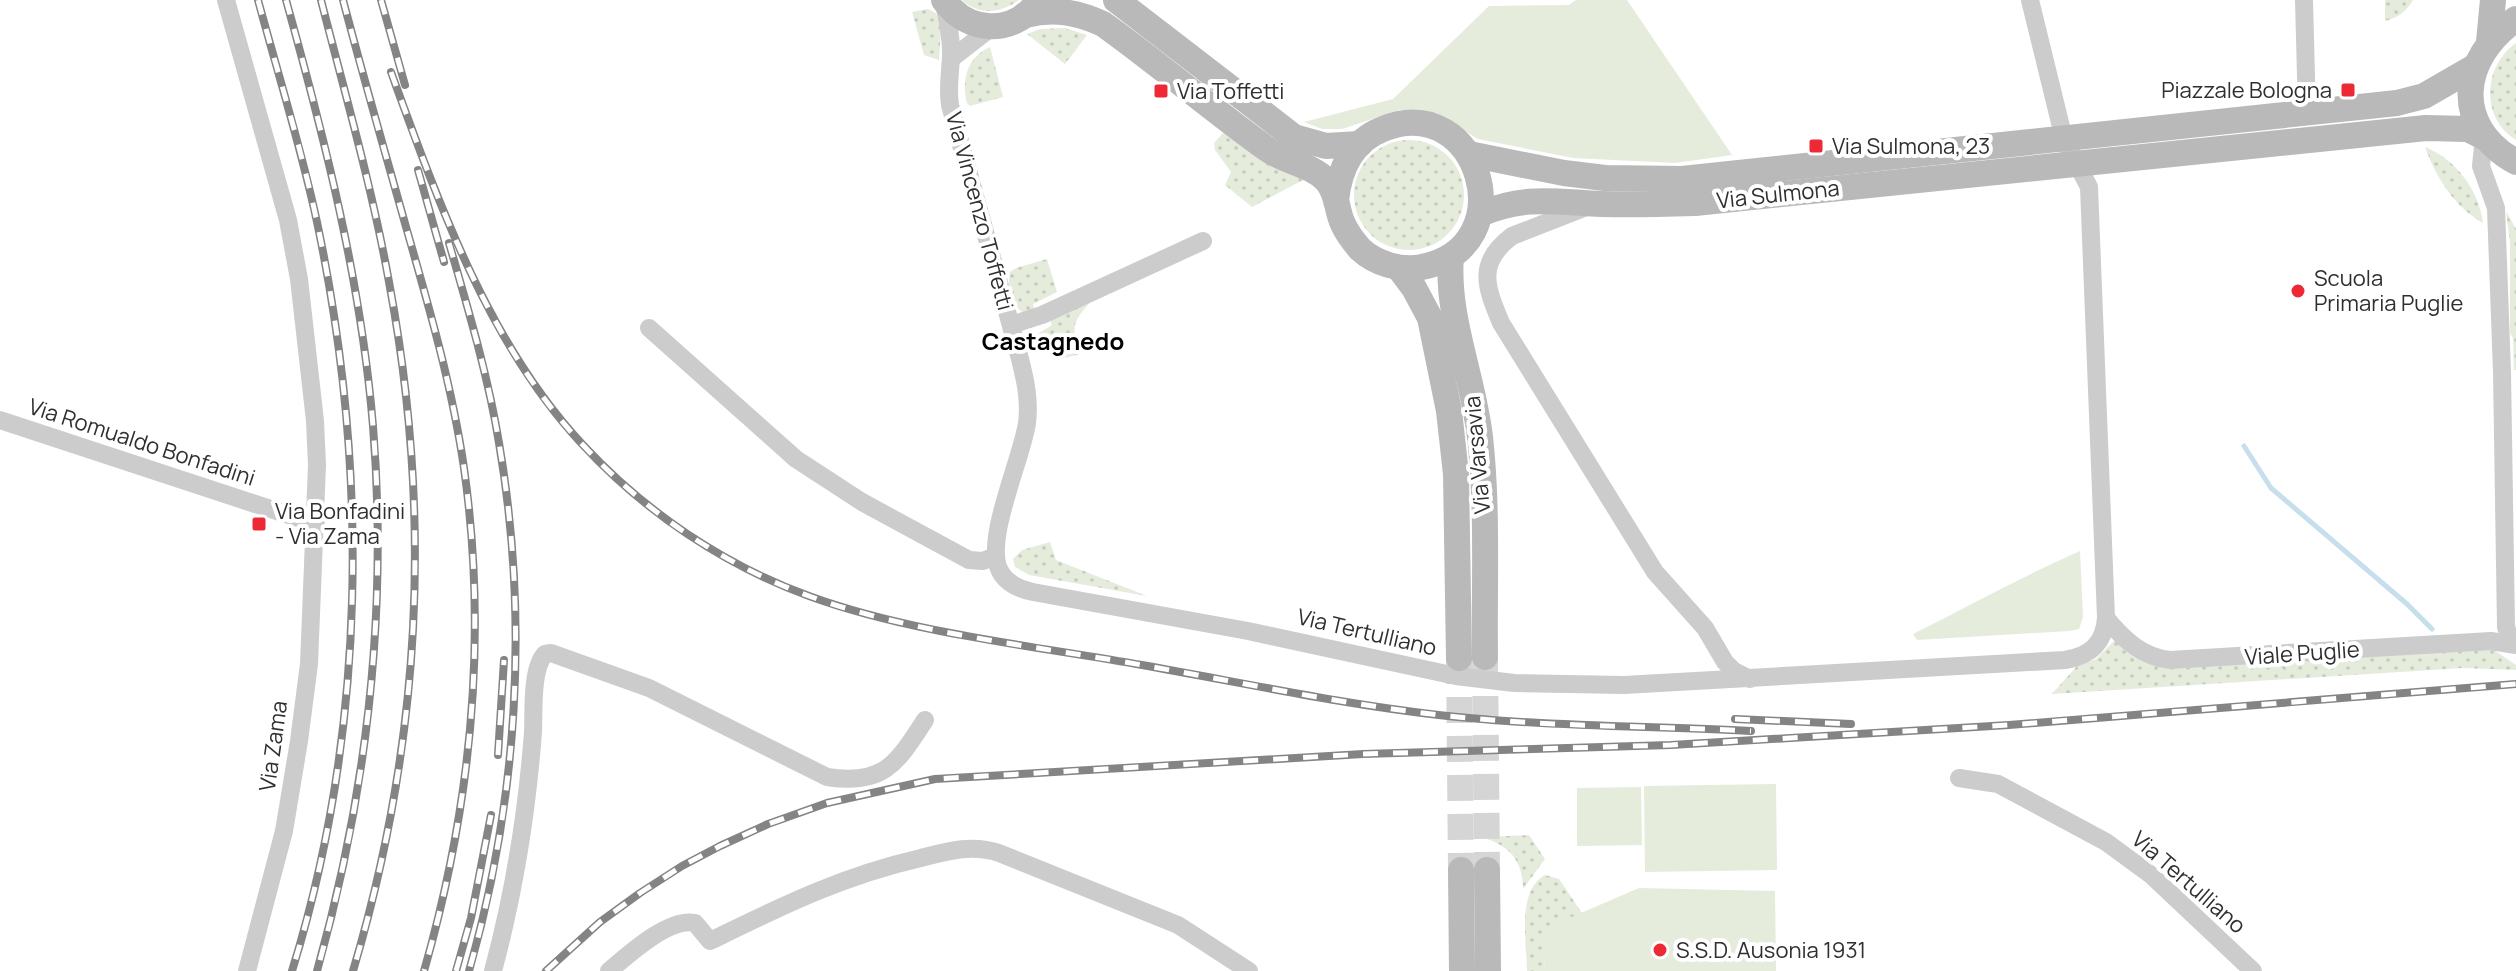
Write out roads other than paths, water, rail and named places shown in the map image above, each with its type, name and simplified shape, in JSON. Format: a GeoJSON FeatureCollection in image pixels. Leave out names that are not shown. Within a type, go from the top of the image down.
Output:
{"type":"FeatureCollection","features":[{"type":"Feature","properties":{"kind":"street","name":"Via Zama"},"geometry":{"type":"LineString","coordinates":[[226,0],[288,220],[299,279],[315,421],[316,524],[309,664],[284,831],[247,971]]}},
{"type":"Feature","properties":{"kind":"street","name":"Via Vincenzo Toffetti"},"geometry":{"type":"LineString","coordinates":[[943,0],[967,22],[997,27]]}},
{"type":"Feature","properties":{"kind":"street","name":"Via Vincenzo Toffetti"},"geometry":{"type":"LineString","coordinates":[[943,0],[950,37],[951,59],[947,81],[950,105],[1025,377],[1028,411],[1024,435],[1000,521],[995,556]]}},
{"type":"Feature","properties":{"kind":"street","name":"Via Sulmona"},"geometry":{"type":"LineString","coordinates":[[1116,0],[1294,137],[1326,146],[1360,144],[1387,127],[1418,124],[1435,128],[1451,137],[1469,154],[1564,173],[1644,180],[1709,176],[2397,103],[2424,96],[2476,66]]}},
{"type":"Feature","properties":{"kind":"street"},"geometry":{"type":"LineString","coordinates":[[2030,0],[2064,139],[2089,187],[2106,618]]}},
{"type":"Feature","properties":{"kind":"street"},"geometry":{"type":"LineString","coordinates":[[2304,0],[2307,114]]}},
{"type":"Feature","properties":{"kind":"street"},"geometry":{"type":"LineString","coordinates":[[2489,42],[2493,0]]}},
{"type":"Feature","properties":{"kind":"street"},"geometry":{"type":"LineString","coordinates":[[951,59],[987,31],[1010,24],[1032,8],[1072,12],[1103,24],[1271,152],[1316,172],[1331,187],[1343,224],[1358,246],[1378,261],[1399,268],[1427,266],[1451,256],[1468,239],[1480,214],[1481,185],[1469,154]]}},
{"type":"Feature","properties":{"kind":"street"},"geometry":{"type":"LineString","coordinates":[[2505,158],[2477,124],[2471,96],[2476,66],[2489,42],[2497,32],[2516,19]]}},
{"type":"Feature","properties":{"kind":"street","name":"Via Sulmona"},"geometry":{"type":"LineString","coordinates":[[1480,214],[1530,200],[1695,203],[2426,128],[2468,129],[2505,158]]}},
{"type":"Feature","properties":{"kind":"street"},"geometry":{"type":"LineString","coordinates":[[1336,201],[1344,165],[1360,144]]}},
{"type":"Feature","properties":{"kind":"street","name":"Viale Puglie"},"geometry":{"type":"LineString","coordinates":[[2505,158],[2481,166],[2496,208],[2506,627],[2514,645]]}},
{"type":"Feature","properties":{"kind":"street"},"geometry":{"type":"LineString","coordinates":[[1597,203],[1512,236],[1502,243],[1488,266],[1486,279],[1489,295],[1501,323],[1655,572],[1701,623],[1725,662],[1750,679]]}},
{"type":"Feature","properties":{"kind":"street"},"geometry":{"type":"LineString","coordinates":[[1011,325],[1042,315],[1203,241]]}},
{"type":"Feature","properties":{"kind":"street","name":"Via Varsavia"},"geometry":{"type":"LineString","coordinates":[[1451,256],[1453,302],[1475,404],[1482,467],[1485,657]]}},
{"type":"Feature","properties":{"kind":"street","name":"Via Varsavia"},"geometry":{"type":"LineString","coordinates":[[1399,268],[1430,318],[1449,411],[1457,489],[1459,658]]}},
{"type":"Feature","properties":{"kind":"street"},"geometry":{"type":"LineString","coordinates":[[649,328],[773,441],[832,483],[884,515],[969,560],[983,561],[995,556]]}},
{"type":"Feature","properties":{"kind":"street","name":"Via Romualdo Bonfadini"},"geometry":{"type":"LineString","coordinates":[[0,420],[316,524]]}},
{"type":"Feature","properties":{"kind":"street","name":"Via Tertulliano"},"geometry":{"type":"LineString","coordinates":[[995,556],[1004,577],[1022,590],[1248,631],[1456,676],[1557,685],[1750,679],[2070,659],[2087,654],[2099,643],[2106,618]]}},
{"type":"Feature","properties":{"kind":"street","name":"Viale Puglie"},"geometry":{"type":"LineString","coordinates":[[2106,618],[2136,648],[2170,660],[2491,641],[2514,645]]}},
{"type":"Feature","properties":{"kind":"street"},"geometry":{"type":"LineString","coordinates":[[493,971],[515,875],[532,743],[538,666],[545,654],[551,653],[649,688],[827,777],[858,779],[888,769],[898,760],[925,720]]}},
{"type":"Feature","properties":{"kind":"street","name":"Via Tertulliano"},"geometry":{"type":"LineString","coordinates":[[1959,778],[1998,784],[2106,842],[2151,875],[2253,971]]}},
{"type":"Feature","properties":{"kind":"street"},"geometry":{"type":"LineString","coordinates":[[609,971],[633,951],[680,921],[695,923],[710,941],[796,899],[861,873],[948,851],[978,848],[999,853],[1178,925],[1249,971]]}},
{"type":"Feature","properties":{"kind":"street"},"geometry":{"type":"LineString","coordinates":[[1462,971],[1474,870],[1488,971]]}},
{"type":"Feature","properties":{"kind":"waterway"},"geometry":{"type":"LineString","coordinates":[[2244,446],[2271,488],[2432,629]]}},
{"type":"Feature","properties":{"kind":"tunnel"},"geometry":{"type":"LineString","coordinates":[[1485,657],[1487,870]]}},
{"type":"Feature","properties":{"kind":"tunnel"},"geometry":{"type":"LineString","coordinates":[[1459,658],[1461,870]]}},
{"type":"Feature","properties":{"kind":"railway"},"geometry":{"type":"LineString","coordinates":[[258,0],[317,222],[334,315],[346,409],[352,504],[352,598],[347,693],[335,787],[317,879],[292,971]]}},
{"type":"Feature","properties":{"kind":"railway"},"geometry":{"type":"LineString","coordinates":[[286,0],[328,158],[360,318],[373,426],[377,495],[375,633],[361,769],[349,837],[317,971]]}},
{"type":"Feature","properties":{"kind":"railway"},"geometry":{"type":"LineString","coordinates":[[321,0],[366,176],[389,282],[403,370],[412,457],[415,543],[413,629],[406,714],[394,800],[353,971]]}},
{"type":"Feature","properties":{"kind":"railway"},"geometry":{"type":"LineString","coordinates":[[343,0],[446,377],[459,437],[471,532],[474,595],[471,722],[453,847],[424,971]]}},
{"type":"Feature","properties":{"kind":"railway"},"geometry":{"type":"LineString","coordinates":[[381,0],[405,85]]}},
{"type":"Feature","properties":{"kind":"railway"},"geometry":{"type":"LineString","coordinates":[[391,72],[427,170],[469,269],[493,317],[549,405],[607,469],[659,514],[747,569],[809,596],[889,620],[1346,702],[1504,721],[1751,731]]}},
{"type":"Feature","properties":{"kind":"railway"},"geometry":{"type":"LineString","coordinates":[[418,170],[444,262]]}},
{"type":"Feature","properties":{"kind":"railway"},"geometry":{"type":"LineString","coordinates":[[449,243],[477,342],[499,443],[514,576],[516,642],[514,708],[499,841],[469,971]]}},
{"type":"Feature","properties":{"kind":"railway"},"geometry":{"type":"LineString","coordinates":[[498,755],[504,660]]}},
{"type":"Feature","properties":{"kind":"railway"},"geometry":{"type":"LineString","coordinates":[[546,971],[600,922],[640,893],[720,846],[768,824],[827,803],[935,779],[1363,754],[1671,745],[2009,725],[2516,684]]}},
{"type":"Feature","properties":{"kind":"railway"},"geometry":{"type":"LineString","coordinates":[[1735,719],[1851,724]]}},
{"type":"Feature","properties":{"kind":"railway"},"geometry":{"type":"LineString","coordinates":[[456,971],[471,918],[491,815]]}},
{"type":"Feature","properties":{"kind":"place","name":"Piazzale Bologna"},"geometry":{"type":"Point","coordinates":[2348,90]}},
{"type":"Feature","properties":{"kind":"place","name":"Via Toffetti"},"geometry":{"type":"Point","coordinates":[1161,91]}},
{"type":"Feature","properties":{"kind":"place","name":"Via Sulmona, 23"},"geometry":{"type":"Point","coordinates":[1816,146]}},
{"type":"Feature","properties":{"kind":"place","name":"Scuola Primaria Puglie"},"geometry":{"type":"Point","coordinates":[2298,291]}},
{"type":"Feature","properties":{"kind":"place","name":"Via Bonfadini - Via Zama"},"geometry":{"type":"Point","coordinates":[259,524]}},
{"type":"Feature","properties":{"kind":"place","name":"S.S.D. Ausonia 1931"},"geometry":{"type":"Point","coordinates":[1660,950]}},
{"type":"Feature","properties":{"kind":"district","name":"Castagnedo"},"geometry":{"type":"Point","coordinates":[1053,340]}}]}
